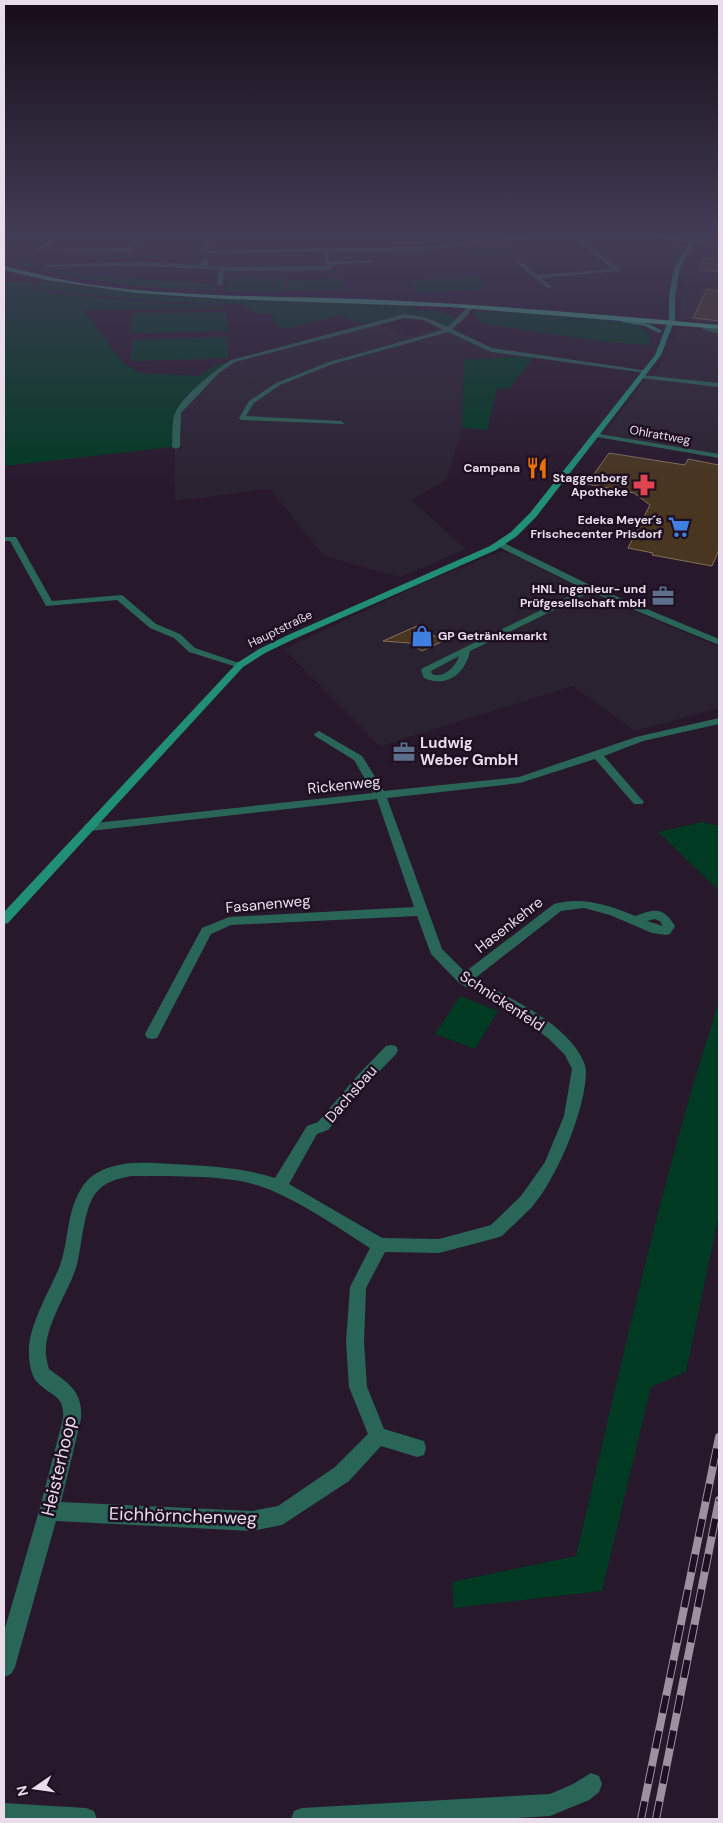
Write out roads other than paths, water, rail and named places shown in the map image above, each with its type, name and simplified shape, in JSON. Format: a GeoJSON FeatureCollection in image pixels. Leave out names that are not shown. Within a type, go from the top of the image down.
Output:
{"type":"FeatureCollection","features":[{"type":"Feature","properties":{"kind":"main road"},"geometry":{"type":"LineString","coordinates":[[622,320],[640,323],[659,331]]}},
{"type":"Feature","properties":{"kind":"main road"},"geometry":{"type":"LineString","coordinates":[[662,320],[659,331],[662,349]]}},
{"type":"Feature","properties":{"kind":"main road"},"geometry":{"type":"LineString","coordinates":[[667,320],[670,323],[704,328]]}},
{"type":"Feature","properties":{"kind":"main road","name":"Hauptstraße"},"geometry":{"type":"LineString","coordinates":[[4,920],[240,665],[291,637],[500,544],[532,516],[598,435],[662,349],[671,320]]}},
{"type":"Feature","properties":{"kind":"main road"},"geometry":{"type":"LineString","coordinates":[[670,323],[719,329]]}},
{"type":"Feature","properties":{"kind":"street"},"geometry":{"type":"LineString","coordinates":[[176,447],[178,413],[203,385],[233,361],[389,320]]}},
{"type":"Feature","properties":{"kind":"street"},"geometry":{"type":"LineString","coordinates":[[425,320],[491,350],[719,385]]}},
{"type":"Feature","properties":{"kind":"street"},"geometry":{"type":"LineString","coordinates":[[341,423],[242,418],[252,402],[278,384],[331,363],[448,330],[460,320]]}},
{"type":"Feature","properties":{"kind":"street"},"geometry":{"type":"LineString","coordinates":[[704,328],[719,329]]}},
{"type":"Feature","properties":{"kind":"street","name":"Ohlrattweg"},"geometry":{"type":"LineString","coordinates":[[598,435],[719,456]]}},
{"type":"Feature","properties":{"kind":"street"},"geometry":{"type":"LineString","coordinates":[[4,538],[13,539],[49,604],[119,598],[127,602],[154,626],[177,636],[192,650],[240,665]]}},
{"type":"Feature","properties":{"kind":"street"},"geometry":{"type":"LineString","coordinates":[[500,544],[590,589],[719,642]]}},
{"type":"Feature","properties":{"kind":"street"},"geometry":{"type":"LineString","coordinates":[[466,649],[590,589]]}},
{"type":"Feature","properties":{"kind":"street","name":"Rickenweg"},"geometry":{"type":"LineString","coordinates":[[90,827],[520,780],[640,739],[719,721]]}},
{"type":"Feature","properties":{"kind":"street","name":"Schnickenfeld"},"geometry":{"type":"LineString","coordinates":[[319,734],[358,758],[381,796],[436,951],[464,980],[521,1010],[554,1035],[570,1051],[579,1069],[571,1116],[551,1165],[527,1201],[496,1231],[439,1246],[380,1245]]}},
{"type":"Feature","properties":{"kind":"street"},"geometry":{"type":"LineString","coordinates":[[597,755],[638,802]]}},
{"type":"Feature","properties":{"kind":"street","name":"Hasenkehre"},"geometry":{"type":"LineString","coordinates":[[464,980],[558,907],[584,904],[614,912],[634,921]]}},
{"type":"Feature","properties":{"kind":"street","name":"Fasanenweg"},"geometry":{"type":"LineString","coordinates":[[152,1034],[206,931],[229,921],[421,911]]}},
{"type":"Feature","properties":{"kind":"street","name":"Dachsbau"},"geometry":{"type":"LineString","coordinates":[[279,1186],[312,1130],[324,1126],[362,1080],[391,1050]]}},
{"type":"Feature","properties":{"kind":"street","name":"Heisterhoop"},"geometry":{"type":"LineString","coordinates":[[4,1667],[49,1511],[72,1419],[73,1405],[66,1393],[42,1375],[38,1362],[38,1346],[52,1299],[67,1269],[75,1239],[76,1222],[87,1192],[110,1173],[131,1169],[226,1173],[252,1177],[279,1186]]}},
{"type":"Feature","properties":{"kind":"street"},"geometry":{"type":"LineString","coordinates":[[279,1186],[380,1245],[358,1287],[355,1342],[358,1387],[378,1436],[417,1448]]}},
{"type":"Feature","properties":{"kind":"street","name":"Eichhörnchenweg"},"geometry":{"type":"LineString","coordinates":[[49,1511],[252,1521],[282,1515],[342,1474],[378,1436]]}},
{"type":"Feature","properties":{"kind":"street"},"geometry":{"type":"LineString","coordinates":[[302,1819],[550,1805],[581,1792],[591,1784]]}},
{"type":"Feature","properties":{"kind":"street"},"geometry":{"type":"LineString","coordinates":[[4,1814],[86,1819]]}},
{"type":"Feature","properties":{"kind":"railway"},"geometry":{"type":"LineString","coordinates":[[641,1819],[719,1437]]}},
{"type":"Feature","properties":{"kind":"railway"},"geometry":{"type":"LineString","coordinates":[[656,1819],[719,1500]]}},
{"type":"Feature","properties":{"kind":"place","name":"Campana"},"geometry":{"type":"Point","coordinates":[537,468]}},
{"type":"Feature","properties":{"kind":"place","name":"Staggenborg Apotheke"},"geometry":{"type":"Point","coordinates":[644,485]}},
{"type":"Feature","properties":{"kind":"place","name":"Edeka Meyer´s Frischecenter Prisdorf"},"geometry":{"type":"Point","coordinates":[679,527]}},
{"type":"Feature","properties":{"kind":"place","name":"HNL Ingenieur- und Prüfgesellschaft mbH"},"geometry":{"type":"Point","coordinates":[663,596]}},
{"type":"Feature","properties":{"kind":"place","name":"GP Getränkemarkt"},"geometry":{"type":"Point","coordinates":[422,636]}},
{"type":"Feature","properties":{"kind":"place","name":"Ludwig Weber GmbH"},"geometry":{"type":"Point","coordinates":[404,752]}}]}
